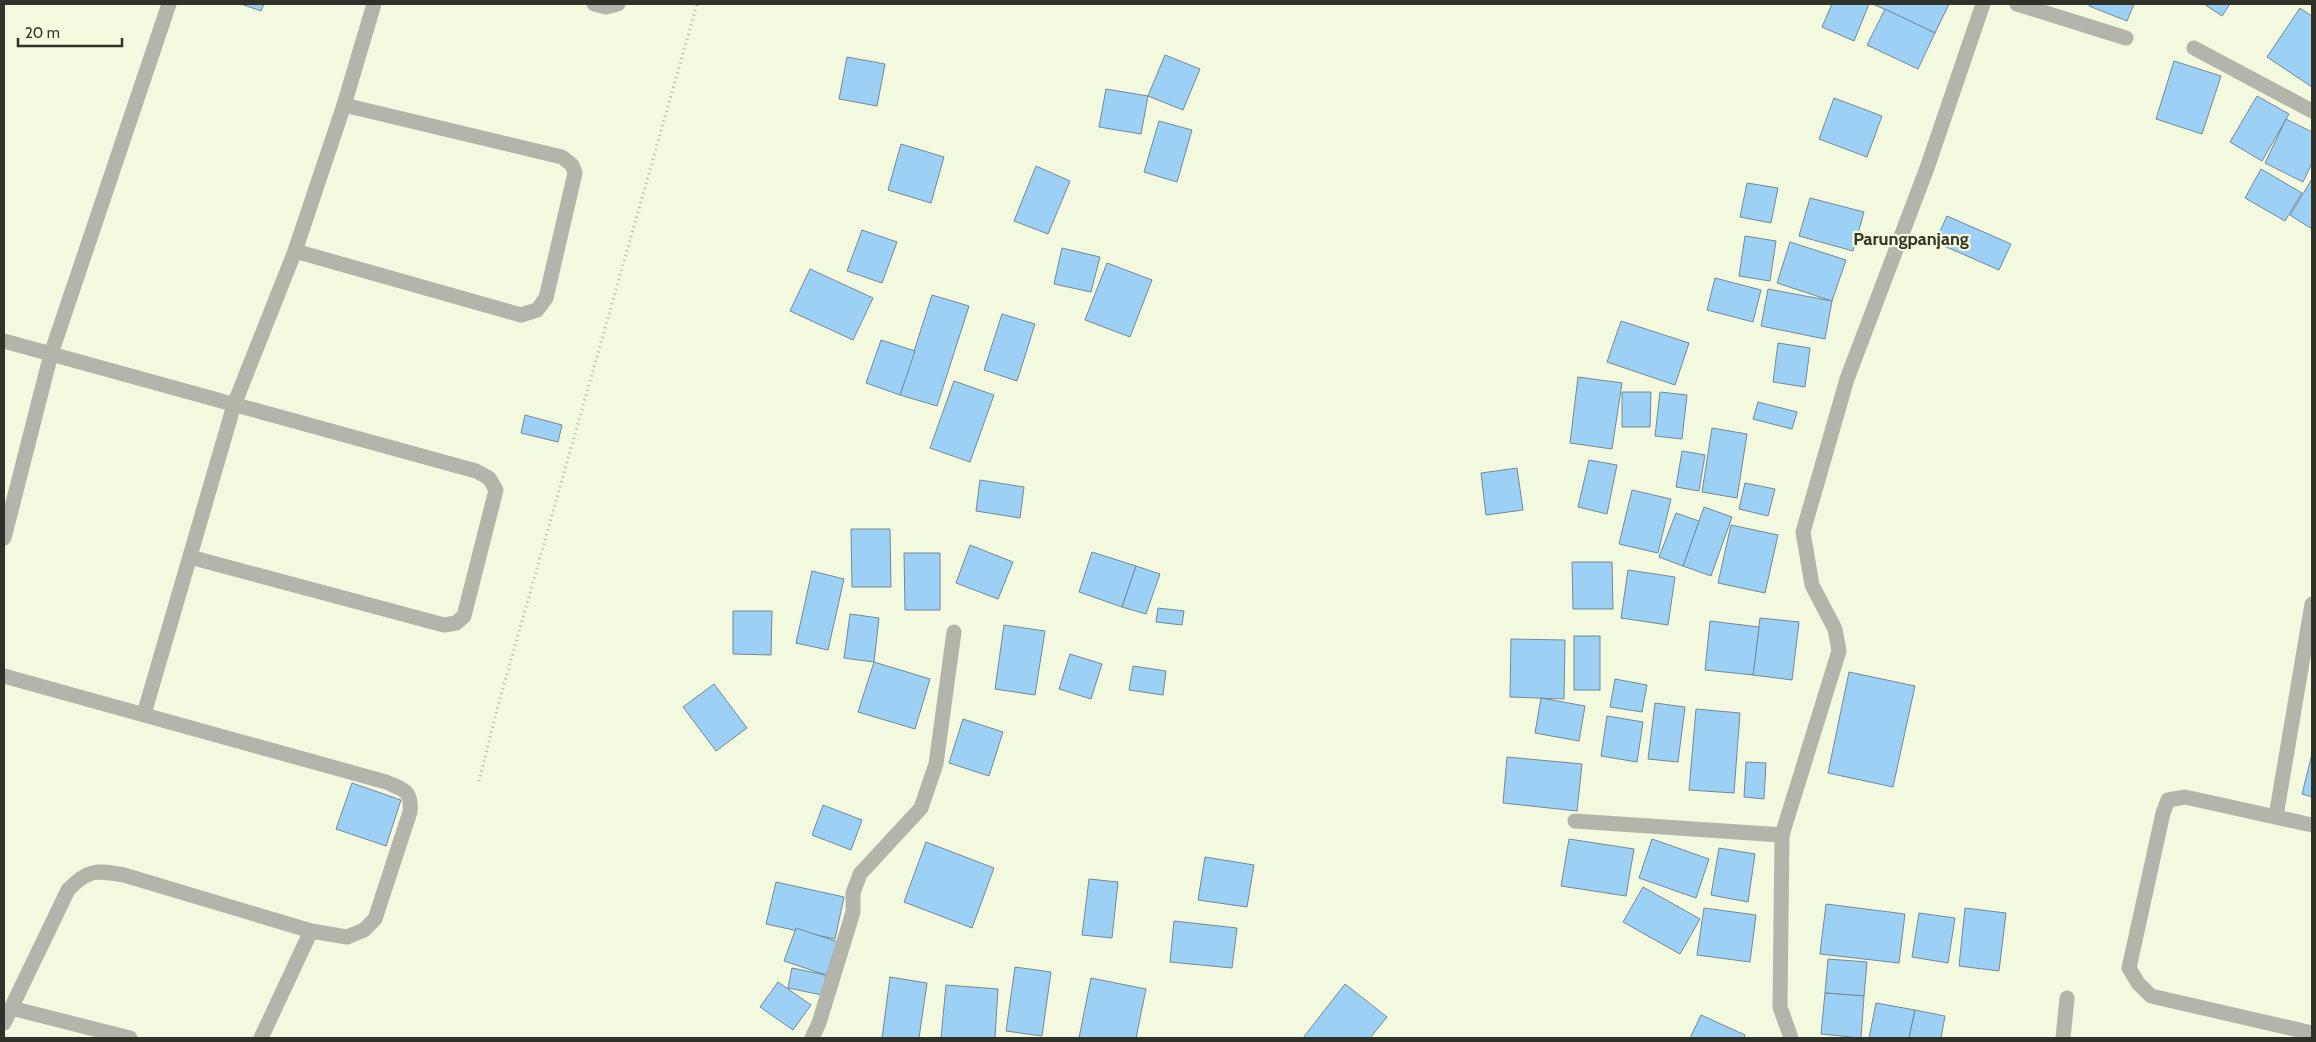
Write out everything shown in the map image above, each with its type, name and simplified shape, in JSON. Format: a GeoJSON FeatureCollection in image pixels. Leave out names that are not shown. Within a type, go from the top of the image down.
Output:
{"type":"FeatureCollection","features":[{"type":"Feature","properties":{"kind":"street"},"geometry":{"type":"LineString","coordinates":[[4,538],[51,354],[169,4]]}},
{"type":"Feature","properties":{"kind":"street"},"geometry":{"type":"LineString","coordinates":[[144,714],[234,405],[295,251],[344,105],[374,4]]}},
{"type":"Feature","properties":{"kind":"street"},"geometry":{"type":"LineString","coordinates":[[594,4],[606,7],[618,4]]}},
{"type":"Feature","properties":{"kind":"street"},"geometry":{"type":"LineString","coordinates":[[1791,1038],[1780,1007],[1782,835],[1839,651],[1835,629],[1812,585],[1803,532],[1847,379],[1926,168],[1983,4]]}},
{"type":"Feature","properties":{"kind":"street"},"geometry":{"type":"LineString","coordinates":[[2017,4],[2126,38]]}},
{"type":"Feature","properties":{"kind":"street"},"geometry":{"type":"LineString","coordinates":[[2194,48],[2312,111]]}},
{"type":"Feature","properties":{"kind":"street"},"geometry":{"type":"LineString","coordinates":[[295,251],[521,315],[537,310],[546,298],[575,173],[572,165],[562,157],[344,105]]}},
{"type":"Feature","properties":{"kind":"street"},"geometry":{"type":"LineString","coordinates":[[4,341],[476,471],[489,478],[496,490],[464,616],[456,623],[444,625],[190,557]]}},
{"type":"Feature","properties":{"kind":"street"},"geometry":{"type":"LineString","coordinates":[[2276,816],[2312,604]]}},
{"type":"Feature","properties":{"kind":"street"},"geometry":{"type":"LineString","coordinates":[[812,1038],[819,1023],[854,912],[853,893],[860,874],[921,808],[936,764],[954,632]]}},
{"type":"Feature","properties":{"kind":"street"},"geometry":{"type":"LineString","coordinates":[[4,676],[386,782],[406,791],[411,799],[410,812],[376,918],[364,930],[347,937],[311,932],[124,875],[93,871],[81,876],[68,890],[4,1023]]}},
{"type":"Feature","properties":{"kind":"street"},"geometry":{"type":"LineString","coordinates":[[2312,825],[2185,797],[2168,800],[2163,813],[2129,968],[2138,983],[2152,996],[2312,1033]]}},
{"type":"Feature","properties":{"kind":"street"},"geometry":{"type":"LineString","coordinates":[[1575,821],[1782,835]]}},
{"type":"Feature","properties":{"kind":"street"},"geometry":{"type":"LineString","coordinates":[[261,1038],[311,932]]}},
{"type":"Feature","properties":{"kind":"street"},"geometry":{"type":"LineString","coordinates":[[2063,1038],[2067,998]]}},
{"type":"Feature","properties":{"kind":"street"},"geometry":{"type":"LineString","coordinates":[[11,1008],[130,1038]]}},
{"type":"Feature","properties":{"kind":"path"},"geometry":{"type":"LineString","coordinates":[[479,781],[502,692],[697,4]]}},
{"type":"Feature","properties":{"kind":"building"},"geometry":{"type":"Polygon","coordinates":[[[241,4],[264,4],[261,11],[241,4]]]}},
{"type":"Feature","properties":{"kind":"building"},"geometry":{"type":"Polygon","coordinates":[[[1832,4],[1869,4],[1854,41],[1822,27],[1832,4]]]}},
{"type":"Feature","properties":{"kind":"building"},"geometry":{"type":"Polygon","coordinates":[[[1873,4],[1949,4],[1935,33],[1873,4]]]}},
{"type":"Feature","properties":{"kind":"building"},"geometry":{"type":"Polygon","coordinates":[[[2090,4],[2134,4],[2127,21],[2089,6],[2090,4]]]}},
{"type":"Feature","properties":{"kind":"building"},"geometry":{"type":"Polygon","coordinates":[[[2204,4],[2230,4],[2222,16],[2204,4]]]}},
{"type":"Feature","properties":{"kind":"building"},"geometry":{"type":"Polygon","coordinates":[[[2300,8],[2312,16],[2312,87],[2267,57],[2300,8]]]}},
{"type":"Feature","properties":{"kind":"building"},"geometry":{"type":"Polygon","coordinates":[[[1885,9],[1935,33],[1918,69],[1867,45],[1885,9]]]}},
{"type":"Feature","properties":{"kind":"building"},"geometry":{"type":"Polygon","coordinates":[[[1165,55],[1200,69],[1183,110],[1148,96],[1165,55]]]}},
{"type":"Feature","properties":{"kind":"building"},"geometry":{"type":"Polygon","coordinates":[[[847,57],[885,64],[877,106],[839,99],[847,57]]]}},
{"type":"Feature","properties":{"kind":"building"},"geometry":{"type":"Polygon","coordinates":[[[2174,61],[2221,76],[2202,134],[2156,119],[2174,61]]]}},
{"type":"Feature","properties":{"kind":"building"},"geometry":{"type":"Polygon","coordinates":[[[1106,89],[1148,96],[1141,134],[1099,127],[1106,89]]]}},
{"type":"Feature","properties":{"kind":"building"},"geometry":{"type":"Polygon","coordinates":[[[2257,96],[2289,114],[2262,161],[2230,142],[2257,96]]]}},
{"type":"Feature","properties":{"kind":"building"},"geometry":{"type":"Polygon","coordinates":[[[1834,98],[1882,116],[1867,157],[1819,139],[1834,98]]]}},
{"type":"Feature","properties":{"kind":"building"},"geometry":{"type":"Polygon","coordinates":[[[2286,119],[2312,132],[2312,163],[2303,182],[2265,163],[2286,119]]]}},
{"type":"Feature","properties":{"kind":"building"},"geometry":{"type":"Polygon","coordinates":[[[1159,121],[1192,130],[1177,182],[1144,172],[1159,121]]]}},
{"type":"Feature","properties":{"kind":"building"},"geometry":{"type":"Polygon","coordinates":[[[901,144],[944,157],[931,203],[888,190],[901,144]]]}},
{"type":"Feature","properties":{"kind":"building"},"geometry":{"type":"Polygon","coordinates":[[[1036,166],[1070,181],[1048,234],[1014,221],[1036,166]]]}},
{"type":"Feature","properties":{"kind":"building"},"geometry":{"type":"Polygon","coordinates":[[[2261,169],[2302,193],[2285,221],[2245,198],[2261,169]]]}},
{"type":"Feature","properties":{"kind":"building"},"geometry":{"type":"Polygon","coordinates":[[[2312,179],[2312,229],[2290,215],[2312,179]]]}},
{"type":"Feature","properties":{"kind":"building"},"geometry":{"type":"Polygon","coordinates":[[[1747,183],[1778,188],[1771,223],[1740,217],[1747,183]]]}},
{"type":"Feature","properties":{"kind":"building"},"geometry":{"type":"Polygon","coordinates":[[[1810,198],[1864,212],[1853,251],[1799,236],[1810,198]]]}},
{"type":"Feature","properties":{"kind":"building"},"geometry":{"type":"Polygon","coordinates":[[[1947,216],[2011,244],[1999,270],[1935,242],[1947,216]]]}},
{"type":"Feature","properties":{"kind":"building"},"geometry":{"type":"Polygon","coordinates":[[[862,230],[897,242],[882,283],[847,271],[862,230]]]}},
{"type":"Feature","properties":{"kind":"building"},"geometry":{"type":"Polygon","coordinates":[[[1745,236],[1776,241],[1770,281],[1739,276],[1745,236]]]}},
{"type":"Feature","properties":{"kind":"building"},"geometry":{"type":"Polygon","coordinates":[[[1790,242],[1846,260],[1832,301],[1777,283],[1790,242]]]}},
{"type":"Feature","properties":{"kind":"building"},"geometry":{"type":"Polygon","coordinates":[[[1062,248],[1100,257],[1091,292],[1054,284],[1062,248]]]}},
{"type":"Feature","properties":{"kind":"building"},"geometry":{"type":"Polygon","coordinates":[[[1107,263],[1152,280],[1130,337],[1085,320],[1107,263]]]}},
{"type":"Feature","properties":{"kind":"building"},"geometry":{"type":"Polygon","coordinates":[[[810,269],[873,298],[853,340],[790,311],[810,269]]]}},
{"type":"Feature","properties":{"kind":"building"},"geometry":{"type":"Polygon","coordinates":[[[1715,278],[1761,290],[1753,322],[1707,310],[1715,278]]]}},
{"type":"Feature","properties":{"kind":"building"},"geometry":{"type":"Polygon","coordinates":[[[1768,289],[1832,301],[1825,339],[1761,326],[1768,289]]]}},
{"type":"Feature","properties":{"kind":"building"},"geometry":{"type":"Polygon","coordinates":[[[932,295],[969,306],[937,406],[900,395],[932,295]]]}},
{"type":"Feature","properties":{"kind":"building"},"geometry":{"type":"Polygon","coordinates":[[[1002,314],[1035,324],[1017,381],[984,370],[1002,314]]]}},
{"type":"Feature","properties":{"kind":"building"},"geometry":{"type":"Polygon","coordinates":[[[1621,321],[1689,343],[1675,385],[1607,362],[1621,321]]]}},
{"type":"Feature","properties":{"kind":"building"},"geometry":{"type":"Polygon","coordinates":[[[881,340],[915,351],[900,395],[866,383],[881,340]]]}},
{"type":"Feature","properties":{"kind":"building"},"geometry":{"type":"Polygon","coordinates":[[[1778,343],[1810,348],[1805,387],[1773,382],[1778,343]]]}},
{"type":"Feature","properties":{"kind":"building"},"geometry":{"type":"Polygon","coordinates":[[[1578,377],[1622,383],[1612,449],[1570,443],[1578,377]]]}},
{"type":"Feature","properties":{"kind":"building"},"geometry":{"type":"Polygon","coordinates":[[[954,381],[994,395],[970,462],[930,448],[954,381]]]}},
{"type":"Feature","properties":{"kind":"building"},"geometry":{"type":"Polygon","coordinates":[[[1622,392],[1651,392],[1650,427],[1622,427],[1622,392]]]}},
{"type":"Feature","properties":{"kind":"building"},"geometry":{"type":"Polygon","coordinates":[[[1660,392],[1687,395],[1682,439],[1655,436],[1660,392]]]}},
{"type":"Feature","properties":{"kind":"building"},"geometry":{"type":"Polygon","coordinates":[[[1758,402],[1797,412],[1792,429],[1753,419],[1758,402]]]}},
{"type":"Feature","properties":{"kind":"building"},"geometry":{"type":"Polygon","coordinates":[[[525,415],[562,425],[558,442],[521,433],[525,415]]]}},
{"type":"Feature","properties":{"kind":"building"},"geometry":{"type":"Polygon","coordinates":[[[1712,428],[1747,434],[1737,498],[1702,492],[1712,428]]]}},
{"type":"Feature","properties":{"kind":"building"},"geometry":{"type":"Polygon","coordinates":[[[1682,451],[1705,455],[1699,491],[1676,487],[1682,451]]]}},
{"type":"Feature","properties":{"kind":"building"},"geometry":{"type":"Polygon","coordinates":[[[1589,460],[1617,465],[1607,514],[1578,507],[1589,460]]]}},
{"type":"Feature","properties":{"kind":"building"},"geometry":{"type":"Polygon","coordinates":[[[1517,468],[1523,510],[1486,515],[1481,473],[1517,468]]]}},
{"type":"Feature","properties":{"kind":"building"},"geometry":{"type":"Polygon","coordinates":[[[980,480],[1024,487],[1020,518],[976,511],[980,480]]]}},
{"type":"Feature","properties":{"kind":"building"},"geometry":{"type":"Polygon","coordinates":[[[1745,483],[1775,489],[1768,516],[1739,509],[1745,483]]]}},
{"type":"Feature","properties":{"kind":"building"},"geometry":{"type":"Polygon","coordinates":[[[1632,490],[1671,499],[1658,553],[1619,544],[1632,490]]]}},
{"type":"Feature","properties":{"kind":"building"},"geometry":{"type":"Polygon","coordinates":[[[1704,507],[1732,517],[1711,576],[1683,566],[1704,507]]]}},
{"type":"Feature","properties":{"kind":"building"},"geometry":{"type":"Polygon","coordinates":[[[1676,513],[1699,521],[1683,566],[1659,557],[1676,513]]]}},
{"type":"Feature","properties":{"kind":"building"},"geometry":{"type":"Polygon","coordinates":[[[1731,525],[1778,535],[1765,593],[1718,583],[1731,525]]]}},
{"type":"Feature","properties":{"kind":"building"},"geometry":{"type":"Polygon","coordinates":[[[851,529],[890,529],[891,587],[852,587],[851,529]]]}},
{"type":"Feature","properties":{"kind":"building"},"geometry":{"type":"Polygon","coordinates":[[[970,545],[1013,562],[998,599],[956,583],[970,545]]]}},
{"type":"Feature","properties":{"kind":"building"},"geometry":{"type":"Polygon","coordinates":[[[1092,552],[1136,566],[1122,607],[1079,592],[1092,552]]]}},
{"type":"Feature","properties":{"kind":"building"},"geometry":{"type":"Polygon","coordinates":[[[904,553],[940,553],[940,610],[905,610],[904,553]]]}},
{"type":"Feature","properties":{"kind":"building"},"geometry":{"type":"Polygon","coordinates":[[[1572,562],[1612,562],[1613,609],[1573,609],[1572,562]]]}},
{"type":"Feature","properties":{"kind":"building"},"geometry":{"type":"Polygon","coordinates":[[[1136,566],[1160,574],[1146,614],[1122,607],[1136,566]]]}},
{"type":"Feature","properties":{"kind":"building"},"geometry":{"type":"Polygon","coordinates":[[[1628,570],[1675,577],[1668,625],[1621,618],[1628,570]]]}},
{"type":"Feature","properties":{"kind":"building"},"geometry":{"type":"Polygon","coordinates":[[[812,571],[844,579],[828,650],[796,643],[812,571]]]}},
{"type":"Feature","properties":{"kind":"building"},"geometry":{"type":"Polygon","coordinates":[[[1158,608],[1184,611],[1182,625],[1156,622],[1158,608]]]}},
{"type":"Feature","properties":{"kind":"building"},"geometry":{"type":"Polygon","coordinates":[[[733,611],[772,611],[771,655],[733,654],[733,611]]]}},
{"type":"Feature","properties":{"kind":"building"},"geometry":{"type":"Polygon","coordinates":[[[850,614],[879,618],[874,662],[844,658],[850,614]]]}},
{"type":"Feature","properties":{"kind":"building"},"geometry":{"type":"Polygon","coordinates":[[[1760,618],[1799,622],[1792,680],[1753,675],[1760,618]]]}},
{"type":"Feature","properties":{"kind":"building"},"geometry":{"type":"Polygon","coordinates":[[[1710,621],[1759,627],[1753,675],[1705,670],[1710,621]]]}},
{"type":"Feature","properties":{"kind":"building"},"geometry":{"type":"Polygon","coordinates":[[[1004,625],[1045,631],[1035,695],[995,689],[1004,625]]]}},
{"type":"Feature","properties":{"kind":"building"},"geometry":{"type":"Polygon","coordinates":[[[1574,636],[1600,636],[1600,690],[1574,690],[1574,636]]]}},
{"type":"Feature","properties":{"kind":"building"},"geometry":{"type":"Polygon","coordinates":[[[1511,639],[1565,640],[1564,699],[1510,697],[1511,639]]]}},
{"type":"Feature","properties":{"kind":"building"},"geometry":{"type":"Polygon","coordinates":[[[1070,654],[1102,664],[1091,699],[1059,689],[1070,654]]]}},
{"type":"Feature","properties":{"kind":"building"},"geometry":{"type":"Polygon","coordinates":[[[874,662],[930,679],[915,729],[858,712],[874,662]]]}},
{"type":"Feature","properties":{"kind":"building"},"geometry":{"type":"Polygon","coordinates":[[[1133,666],[1166,671],[1163,695],[1129,690],[1133,666]]]}},
{"type":"Feature","properties":{"kind":"building"},"geometry":{"type":"Polygon","coordinates":[[[1849,672],[1915,686],[1893,787],[1828,773],[1849,672]]]}},
{"type":"Feature","properties":{"kind":"building"},"geometry":{"type":"Polygon","coordinates":[[[1615,679],[1647,685],[1642,712],[1610,707],[1615,679]]]}},
{"type":"Feature","properties":{"kind":"building"},"geometry":{"type":"Polygon","coordinates":[[[714,684],[747,728],[716,751],[683,707],[714,684]]]}},
{"type":"Feature","properties":{"kind":"building"},"geometry":{"type":"Polygon","coordinates":[[[1541,698],[1585,706],[1579,741],[1535,733],[1541,698]]]}},
{"type":"Feature","properties":{"kind":"building"},"geometry":{"type":"Polygon","coordinates":[[[1655,703],[1685,707],[1678,762],[1648,759],[1655,703]]]}},
{"type":"Feature","properties":{"kind":"building"},"geometry":{"type":"Polygon","coordinates":[[[1696,709],[1740,713],[1734,793],[1689,790],[1696,709]]]}},
{"type":"Feature","properties":{"kind":"building"},"geometry":{"type":"Polygon","coordinates":[[[1607,716],[1643,722],[1637,762],[1601,756],[1607,716]]]}},
{"type":"Feature","properties":{"kind":"building"},"geometry":{"type":"Polygon","coordinates":[[[963,719],[1003,732],[989,776],[949,763],[963,719]]]}},
{"type":"Feature","properties":{"kind":"building"},"geometry":{"type":"Polygon","coordinates":[[[2312,754],[2312,797],[2302,794],[2312,754]]]}},
{"type":"Feature","properties":{"kind":"building"},"geometry":{"type":"Polygon","coordinates":[[[1507,757],[1582,764],[1577,811],[1503,803],[1507,757]]]}},
{"type":"Feature","properties":{"kind":"building"},"geometry":{"type":"Polygon","coordinates":[[[1746,762],[1766,763],[1764,799],[1744,797],[1746,762]]]}},
{"type":"Feature","properties":{"kind":"building"},"geometry":{"type":"Polygon","coordinates":[[[352,783],[401,800],[386,846],[336,829],[352,783]]]}},
{"type":"Feature","properties":{"kind":"building"},"geometry":{"type":"Polygon","coordinates":[[[823,805],[862,820],[851,850],[812,835],[823,805]]]}},
{"type":"Feature","properties":{"kind":"building"},"geometry":{"type":"Polygon","coordinates":[[[1569,839],[1634,849],[1626,896],[1561,886],[1569,839]]]}},
{"type":"Feature","properties":{"kind":"building"},"geometry":{"type":"Polygon","coordinates":[[[1652,839],[1709,859],[1696,898],[1639,878],[1652,839]]]}},
{"type":"Feature","properties":{"kind":"building"},"geometry":{"type":"Polygon","coordinates":[[[926,842],[994,868],[972,928],[904,902],[926,842]]]}},
{"type":"Feature","properties":{"kind":"building"},"geometry":{"type":"Polygon","coordinates":[[[1719,848],[1755,854],[1748,902],[1711,895],[1719,848]]]}},
{"type":"Feature","properties":{"kind":"building"},"geometry":{"type":"Polygon","coordinates":[[[1205,857],[1254,865],[1247,907],[1198,900],[1205,857]]]}},
{"type":"Feature","properties":{"kind":"building"},"geometry":{"type":"Polygon","coordinates":[[[1089,879],[1118,882],[1112,938],[1082,935],[1089,879]]]}},
{"type":"Feature","properties":{"kind":"building"},"geometry":{"type":"Polygon","coordinates":[[[776,882],[844,897],[835,939],[766,924],[776,882]]]}},
{"type":"Feature","properties":{"kind":"building"},"geometry":{"type":"Polygon","coordinates":[[[1643,887],[1700,919],[1680,954],[1623,922],[1643,887]]]}},
{"type":"Feature","properties":{"kind":"building"},"geometry":{"type":"Polygon","coordinates":[[[1826,904],[1905,914],[1899,963],[1820,954],[1826,904]]]}},
{"type":"Feature","properties":{"kind":"building"},"geometry":{"type":"Polygon","coordinates":[[[1704,908],[1756,915],[1750,962],[1697,955],[1704,908]]]}},
{"type":"Feature","properties":{"kind":"building"},"geometry":{"type":"Polygon","coordinates":[[[1965,908],[2006,913],[1999,971],[1959,966],[1965,908]]]}},
{"type":"Feature","properties":{"kind":"building"},"geometry":{"type":"Polygon","coordinates":[[[1919,913],[1955,918],[1948,963],[1912,957],[1919,913]]]}},
{"type":"Feature","properties":{"kind":"building"},"geometry":{"type":"Polygon","coordinates":[[[1174,921],[1237,928],[1232,968],[1170,962],[1174,921]]]}},
{"type":"Feature","properties":{"kind":"building"},"geometry":{"type":"Polygon","coordinates":[[[796,928],[838,942],[826,975],[784,961],[796,928]]]}},
{"type":"Feature","properties":{"kind":"building"},"geometry":{"type":"Polygon","coordinates":[[[1828,959],[1867,962],[1864,996],[1825,993],[1828,959]]]}},
{"type":"Feature","properties":{"kind":"building"},"geometry":{"type":"Polygon","coordinates":[[[1015,967],[1051,972],[1042,1036],[1006,1031],[1015,967]]]}},
{"type":"Feature","properties":{"kind":"building"},"geometry":{"type":"Polygon","coordinates":[[[792,968],[826,975],[822,995],[788,988],[792,968]]]}},
{"type":"Feature","properties":{"kind":"building"},"geometry":{"type":"Polygon","coordinates":[[[890,977],[927,983],[919,1038],[882,1038],[890,977]]]}},
{"type":"Feature","properties":{"kind":"building"},"geometry":{"type":"Polygon","coordinates":[[[1091,978],[1146,989],[1136,1038],[1079,1038],[1091,978]]]}},
{"type":"Feature","properties":{"kind":"building"},"geometry":{"type":"Polygon","coordinates":[[[778,982],[811,1005],[793,1030],[760,1007],[778,982]]]}},
{"type":"Feature","properties":{"kind":"building"},"geometry":{"type":"Polygon","coordinates":[[[1345,984],[1387,1017],[1370,1038],[1303,1038],[1345,984]]]}},
{"type":"Feature","properties":{"kind":"building"},"geometry":{"type":"Polygon","coordinates":[[[946,985],[998,989],[995,1038],[941,1038],[946,985]]]}},
{"type":"Feature","properties":{"kind":"building"},"geometry":{"type":"Polygon","coordinates":[[[1825,993],[1864,996],[1861,1038],[1821,1034],[1825,993]]]}},
{"type":"Feature","properties":{"kind":"building"},"geometry":{"type":"Polygon","coordinates":[[[1876,1003],[1915,1010],[1909,1038],[1869,1038],[1876,1003]]]}},
{"type":"Feature","properties":{"kind":"building"},"geometry":{"type":"Polygon","coordinates":[[[1915,1010],[1945,1016],[1941,1038],[1909,1038],[1915,1010]]]}},
{"type":"Feature","properties":{"kind":"building"},"geometry":{"type":"Polygon","coordinates":[[[1701,1015],[1745,1035],[1744,1038],[1690,1038],[1701,1015]]]}},
{"type":"Feature","properties":{"kind":"district","name":"Parungpanjang"},"geometry":{"type":"Point","coordinates":[1911,239]}}]}
